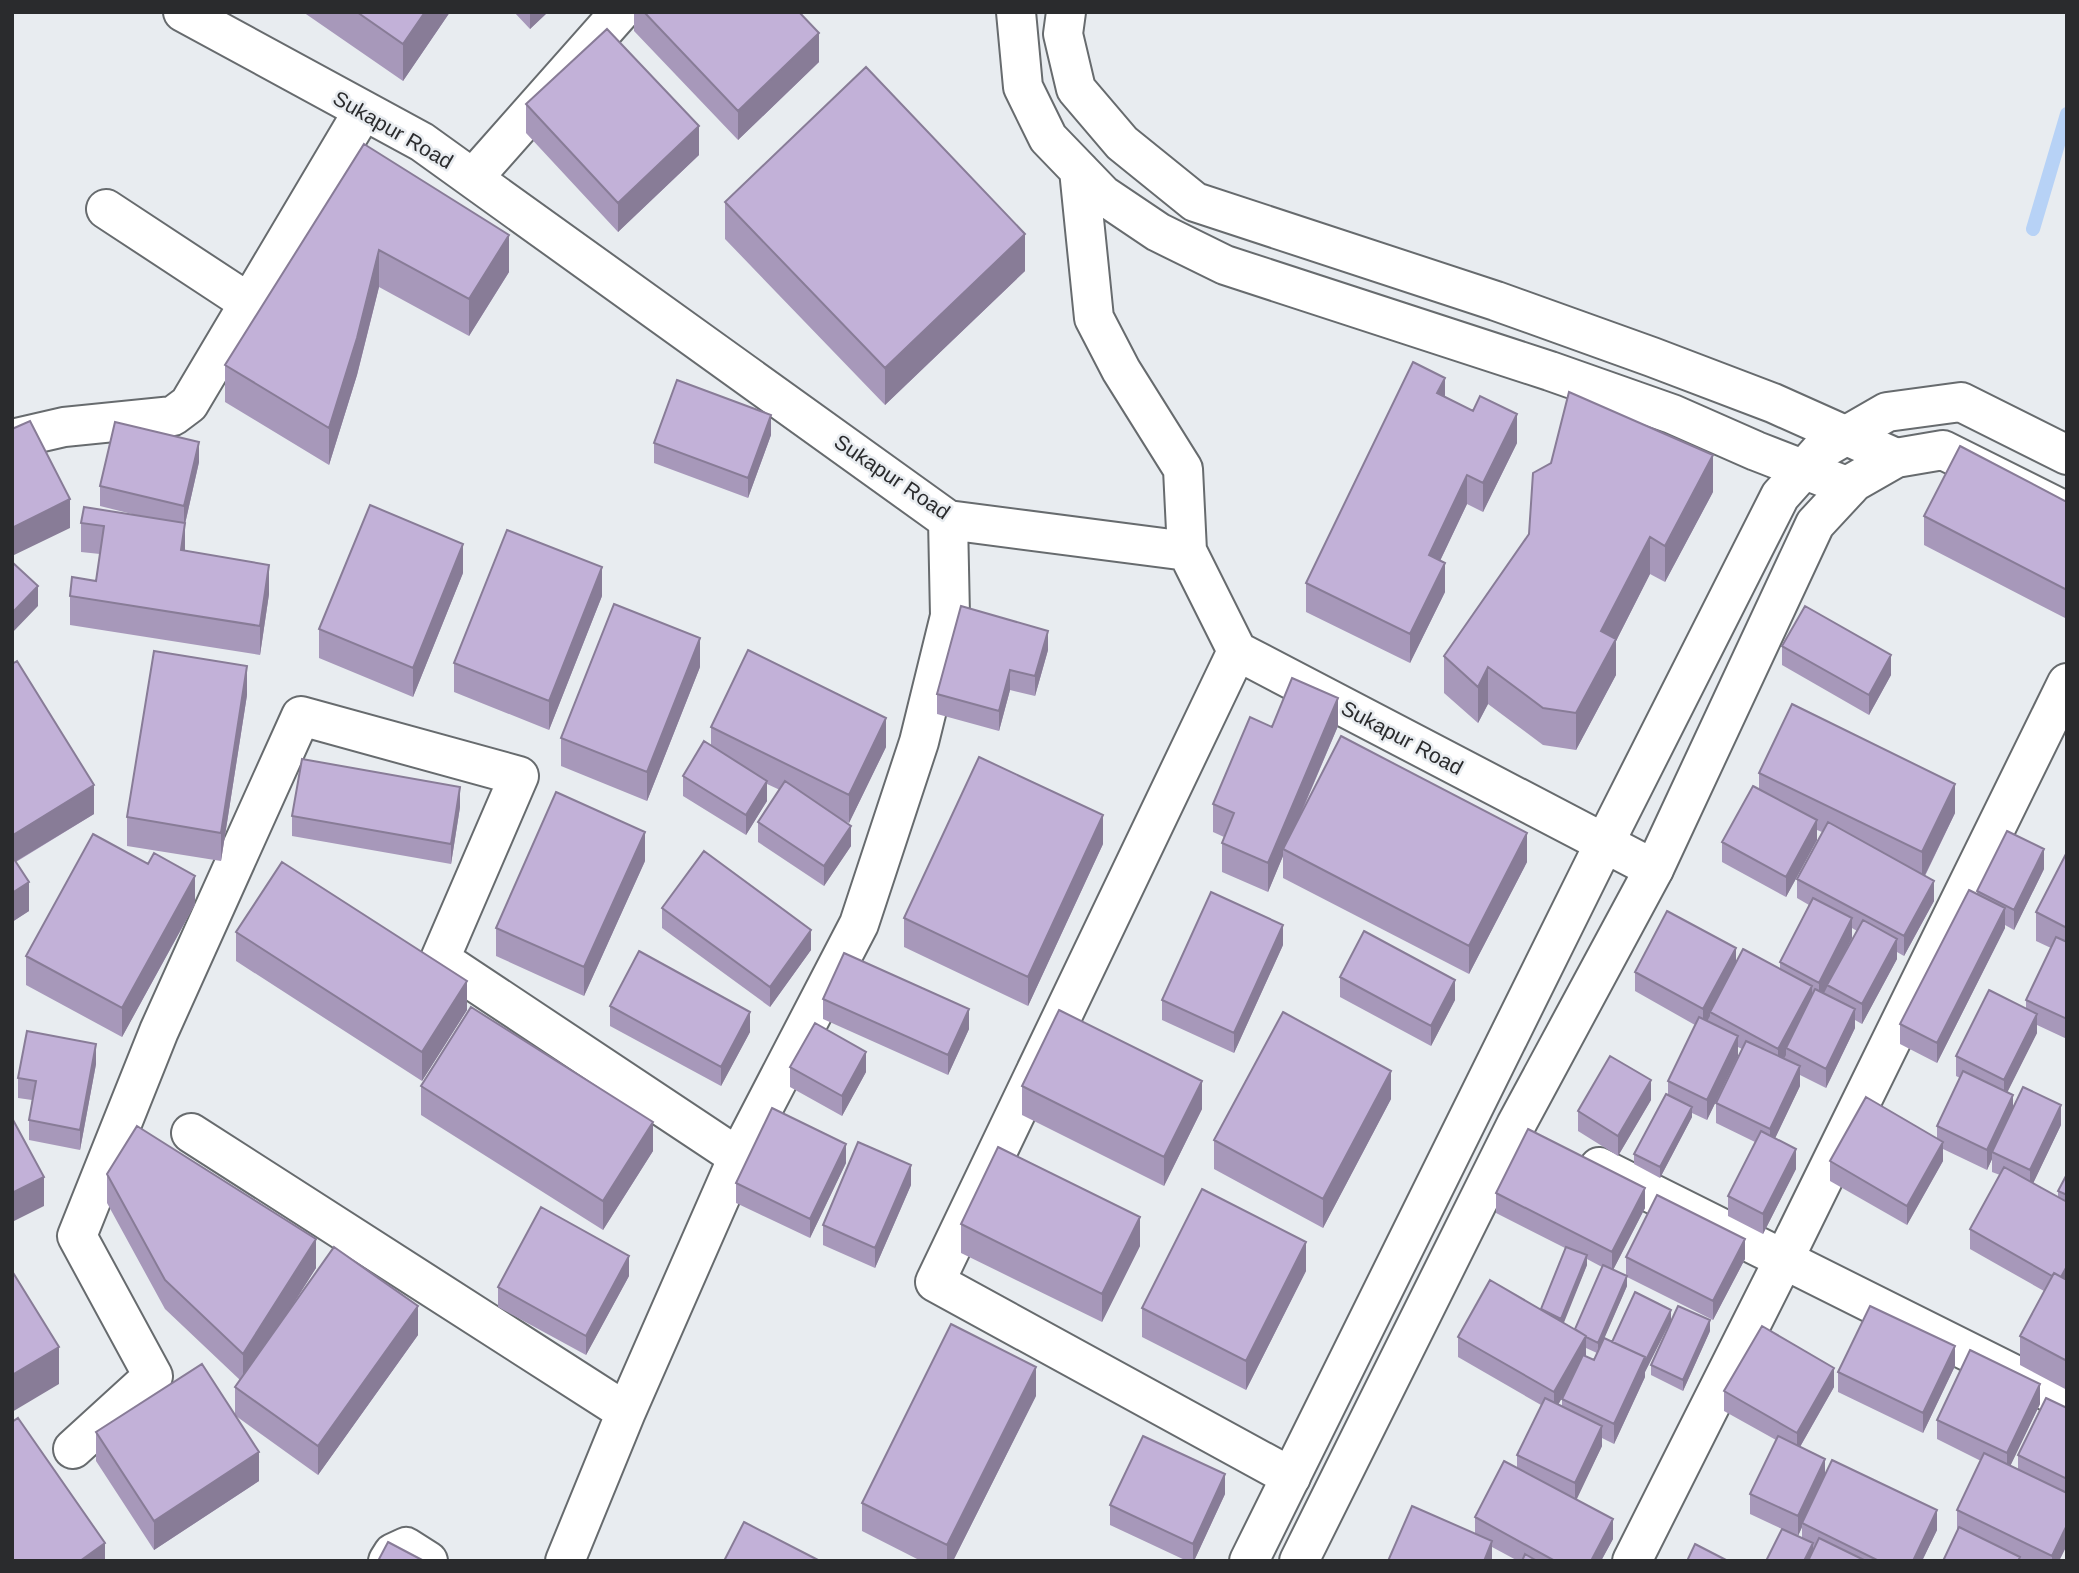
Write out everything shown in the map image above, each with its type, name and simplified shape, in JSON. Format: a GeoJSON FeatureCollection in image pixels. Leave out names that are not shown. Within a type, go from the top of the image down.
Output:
{"type":"FeatureCollection","features":[{"type":"Feature","properties":{"kind":"street","name":"Sukapur Road"},"geometry":{"type":"LineString","coordinates":[[183,12],[422,142],[948,520],[1187,551]]}},
{"type":"Feature","properties":{"kind":"street"},"geometry":{"type":"LineString","coordinates":[[473,178],[620,12]]}},
{"type":"Feature","properties":{"kind":"street"},"geometry":{"type":"LineString","coordinates":[[1016,12],[1023,88],[1048,138],[1103,195],[1158,232],[1225,265],[1550,371],[1672,414],[1849,487]]}},
{"type":"Feature","properties":{"kind":"street"},"geometry":{"type":"LineString","coordinates":[[1066,12],[1063,34],[1076,89],[1122,143],[1195,202],[1483,297],[1639,352],[1773,403],[1896,458]]}},
{"type":"Feature","properties":{"kind":"street"},"geometry":{"type":"LineString","coordinates":[[12,439],[64,427],[173,416],[189,404],[363,111]]}},
{"type":"Feature","properties":{"kind":"street"},"geometry":{"type":"LineString","coordinates":[[1079,170],[1094,318],[1121,370],[1183,469],[1187,551],[1237,651],[934,1282],[1291,1477]]}},
{"type":"Feature","properties":{"kind":"street"},"geometry":{"type":"LineString","coordinates":[[106,209],[248,303]]}},
{"type":"Feature","properties":{"kind":"street"},"geometry":{"type":"LineString","coordinates":[[1249,1561],[1604,844],[1780,496],[1821,450],[1887,412],[1961,402],[2067,455]]}},
{"type":"Feature","properties":{"kind":"street"},"geometry":{"type":"LineString","coordinates":[[1299,1561],[1516,1125],[1654,869],[1815,524],[1849,487],[1896,458],[1943,450],[2067,512]]}},
{"type":"Feature","properties":{"kind":"street"},"geometry":{"type":"LineString","coordinates":[[565,1561],[626,1412],[738,1157],[859,925],[919,742],[950,616],[948,520]]}},
{"type":"Feature","properties":{"kind":"street"},"geometry":{"type":"LineString","coordinates":[[950,616],[987,626]]}},
{"type":"Feature","properties":{"kind":"street","name":"Sukapur Road"},"geometry":{"type":"LineString","coordinates":[[1237,651],[1654,869]]}},
{"type":"Feature","properties":{"kind":"street"},"geometry":{"type":"LineString","coordinates":[[1632,1561],[1784,1259],[2067,683]]}},
{"type":"Feature","properties":{"kind":"street"},"geometry":{"type":"LineString","coordinates":[[73,1449],[153,1376],[77,1236],[159,1031],[301,716],[519,776],[440,959],[738,1157]]}},
{"type":"Feature","properties":{"kind":"street"},"geometry":{"type":"LineString","coordinates":[[1516,1125],[2067,1401]]}},
{"type":"Feature","properties":{"kind":"street"},"geometry":{"type":"LineString","coordinates":[[191,1133],[626,1412]]}},
{"type":"Feature","properties":{"kind":"street"},"geometry":{"type":"LineString","coordinates":[[388,1561],[393,1553],[406,1547],[428,1561]]}},
{"type":"Feature","properties":{"kind":"building"},"geometry":{"type":"Polygon","coordinates":[[[357,12],[425,12],[403,44],[357,12]]]}},
{"type":"Feature","properties":{"kind":"building"},"geometry":{"type":"Polygon","coordinates":[[[644,12],[799,12],[819,33],[738,111],[644,12]]]}},
{"type":"Feature","properties":{"kind":"building"},"geometry":{"type":"Polygon","coordinates":[[[607,29],[699,126],[618,203],[526,104],[607,29]]]}},
{"type":"Feature","properties":{"kind":"building"},"geometry":{"type":"Polygon","coordinates":[[[866,67],[1025,234],[885,368],[725,202],[866,67]]]}},
{"type":"Feature","properties":{"kind":"building"},"geometry":{"type":"Polygon","coordinates":[[[364,144],[509,235],[469,299],[379,250],[357,338],[329,428],[225,365],[364,144]]]}},
{"type":"Feature","properties":{"kind":"building"},"geometry":{"type":"Polygon","coordinates":[[[1413,362],[1445,378],[1437,393],[1473,411],[1480,396],[1517,414],[1483,483],[1467,475],[1429,555],[1445,563],[1410,634],[1306,583],[1413,362]]]}},
{"type":"Feature","properties":{"kind":"building"},"geometry":{"type":"Polygon","coordinates":[[[677,380],[771,415],[748,478],[654,443],[677,380]]]}},
{"type":"Feature","properties":{"kind":"building"},"geometry":{"type":"Polygon","coordinates":[[[1569,392],[1713,455],[1665,546],[1650,537],[1601,631],[1616,639],[1576,713],[1543,708],[1488,667],[1478,687],[1444,656],[1529,534],[1533,473],[1551,463],[1569,392]]]}},
{"type":"Feature","properties":{"kind":"building"},"geometry":{"type":"Polygon","coordinates":[[[30,421],[70,499],[12,528],[12,429],[30,421]]]}},
{"type":"Feature","properties":{"kind":"building"},"geometry":{"type":"Polygon","coordinates":[[[115,422],[199,442],[184,506],[100,486],[115,422]]]}},
{"type":"Feature","properties":{"kind":"building"},"geometry":{"type":"Polygon","coordinates":[[[1960,446],[2067,502],[2067,590],[1924,516],[1960,446]]]}},
{"type":"Feature","properties":{"kind":"building"},"geometry":{"type":"Polygon","coordinates":[[[370,505],[463,544],[413,668],[319,629],[370,505]]]}},
{"type":"Feature","properties":{"kind":"building"},"geometry":{"type":"Polygon","coordinates":[[[84,507],[185,523],[181,550],[269,565],[260,626],[70,596],[72,577],[96,581],[104,526],[81,523],[84,507]]]}},
{"type":"Feature","properties":{"kind":"building"},"geometry":{"type":"Polygon","coordinates":[[[507,530],[602,567],[549,701],[454,663],[507,530]]]}},
{"type":"Feature","properties":{"kind":"building"},"geometry":{"type":"Polygon","coordinates":[[[12,562],[38,586],[12,613],[12,562]]]}},
{"type":"Feature","properties":{"kind":"building"},"geometry":{"type":"Polygon","coordinates":[[[614,604],[700,638],[647,772],[561,738],[614,604]]]}},
{"type":"Feature","properties":{"kind":"building"},"geometry":{"type":"Polygon","coordinates":[[[961,606],[1048,631],[1035,676],[1010,670],[999,711],[937,694],[961,606]]]}},
{"type":"Feature","properties":{"kind":"building"},"geometry":{"type":"Polygon","coordinates":[[[1805,606],[1891,655],[1869,695],[1782,646],[1805,606]]]}},
{"type":"Feature","properties":{"kind":"building"},"geometry":{"type":"Polygon","coordinates":[[[748,650],[886,718],[849,795],[711,727],[748,650]]]}},
{"type":"Feature","properties":{"kind":"building"},"geometry":{"type":"Polygon","coordinates":[[[154,651],[247,666],[221,833],[127,817],[154,651]]]}},
{"type":"Feature","properties":{"kind":"building"},"geometry":{"type":"Polygon","coordinates":[[[17,661],[94,785],[13,835],[12,664],[17,661]]]}},
{"type":"Feature","properties":{"kind":"building"},"geometry":{"type":"Polygon","coordinates":[[[1292,678],[1338,698],[1268,863],[1222,843],[1234,813],[1213,804],[1250,717],[1272,727],[1292,678]]]}},
{"type":"Feature","properties":{"kind":"building"},"geometry":{"type":"Polygon","coordinates":[[[1792,704],[1955,784],[1922,852],[1759,773],[1792,704]]]}},
{"type":"Feature","properties":{"kind":"building"},"geometry":{"type":"Polygon","coordinates":[[[1341,736],[1527,833],[1469,946],[1283,849],[1341,736]]]}},
{"type":"Feature","properties":{"kind":"building"},"geometry":{"type":"Polygon","coordinates":[[[704,741],[767,781],[746,815],[683,776],[704,741]]]}},
{"type":"Feature","properties":{"kind":"building"},"geometry":{"type":"Polygon","coordinates":[[[979,757],[1103,815],[1028,977],[904,918],[979,757]]]}},
{"type":"Feature","properties":{"kind":"building"},"geometry":{"type":"Polygon","coordinates":[[[302,759],[460,787],[451,844],[292,816],[302,759]]]}},
{"type":"Feature","properties":{"kind":"building"},"geometry":{"type":"Polygon","coordinates":[[[785,781],[851,826],[824,866],[758,822],[785,781]]]}},
{"type":"Feature","properties":{"kind":"building"},"geometry":{"type":"Polygon","coordinates":[[[1753,786],[1817,820],[1786,877],[1722,842],[1753,786]]]}},
{"type":"Feature","properties":{"kind":"building"},"geometry":{"type":"Polygon","coordinates":[[[556,792],[645,832],[584,967],[496,928],[556,792]]]}},
{"type":"Feature","properties":{"kind":"building"},"geometry":{"type":"Polygon","coordinates":[[[1828,822],[1934,881],[1904,936],[1797,879],[1828,822]]]}},
{"type":"Feature","properties":{"kind":"building"},"geometry":{"type":"Polygon","coordinates":[[[2007,831],[2044,849],[2014,910],[1977,891],[2007,831]]]}},
{"type":"Feature","properties":{"kind":"building"},"geometry":{"type":"Polygon","coordinates":[[[93,834],[148,864],[154,853],[195,876],[122,1008],[26,956],[93,834]]]}},
{"type":"Feature","properties":{"kind":"building"},"geometry":{"type":"Polygon","coordinates":[[[704,851],[811,930],[770,987],[662,908],[704,851]]]}},
{"type":"Feature","properties":{"kind":"building"},"geometry":{"type":"Polygon","coordinates":[[[2067,852],[2067,928],[2036,912],[2067,852]]]}},
{"type":"Feature","properties":{"kind":"building"},"geometry":{"type":"Polygon","coordinates":[[[12,856],[29,882],[12,893],[12,856]]]}},
{"type":"Feature","properties":{"kind":"building"},"geometry":{"type":"Polygon","coordinates":[[[282,862],[467,981],[422,1052],[236,932],[282,862]]]}},
{"type":"Feature","properties":{"kind":"building"},"geometry":{"type":"Polygon","coordinates":[[[1969,890],[2005,908],[1937,1043],[1900,1024],[1969,890]]]}},
{"type":"Feature","properties":{"kind":"building"},"geometry":{"type":"Polygon","coordinates":[[[1211,892],[1283,925],[1234,1033],[1162,1000],[1211,892]]]}},
{"type":"Feature","properties":{"kind":"building"},"geometry":{"type":"Polygon","coordinates":[[[1813,898],[1852,918],[1819,983],[1780,962],[1813,898]]]}},
{"type":"Feature","properties":{"kind":"building"},"geometry":{"type":"Polygon","coordinates":[[[1667,911],[1736,948],[1703,1009],[1635,972],[1667,911]]]}},
{"type":"Feature","properties":{"kind":"building"},"geometry":{"type":"Polygon","coordinates":[[[1863,920],[1897,939],[1862,1004],[1827,985],[1863,920]]]}},
{"type":"Feature","properties":{"kind":"building"},"geometry":{"type":"Polygon","coordinates":[[[1364,931],[1455,980],[1431,1026],[1340,977],[1364,931]]]}},
{"type":"Feature","properties":{"kind":"building"},"geometry":{"type":"Polygon","coordinates":[[[2056,937],[2067,942],[2067,1019],[2026,1000],[2056,937]]]}},
{"type":"Feature","properties":{"kind":"building"},"geometry":{"type":"Polygon","coordinates":[[[1743,949],[1812,986],[1778,1049],[1710,1012],[1743,949]]]}},
{"type":"Feature","properties":{"kind":"building"},"geometry":{"type":"Polygon","coordinates":[[[639,951],[750,1012],[721,1067],[610,1006],[639,951]]]}},
{"type":"Feature","properties":{"kind":"building"},"geometry":{"type":"Polygon","coordinates":[[[844,953],[969,1009],[948,1055],[823,999],[844,953]]]}},
{"type":"Feature","properties":{"kind":"building"},"geometry":{"type":"Polygon","coordinates":[[[1815,989],[1855,1009],[1826,1069],[1786,1048],[1815,989]]]}},
{"type":"Feature","properties":{"kind":"building"},"geometry":{"type":"Polygon","coordinates":[[[1989,990],[2037,1014],[2004,1080],[1956,1056],[1989,990]]]}},
{"type":"Feature","properties":{"kind":"building"},"geometry":{"type":"Polygon","coordinates":[[[471,1007],[653,1122],[603,1201],[421,1086],[471,1007]]]}},
{"type":"Feature","properties":{"kind":"building"},"geometry":{"type":"Polygon","coordinates":[[[1059,1010],[1202,1081],[1164,1157],[1022,1086],[1059,1010]]]}},
{"type":"Feature","properties":{"kind":"building"},"geometry":{"type":"Polygon","coordinates":[[[1283,1012],[1391,1071],[1323,1199],[1214,1140],[1283,1012]]]}},
{"type":"Feature","properties":{"kind":"building"},"geometry":{"type":"Polygon","coordinates":[[[1699,1017],[1738,1036],[1707,1100],[1668,1081],[1699,1017]]]}},
{"type":"Feature","properties":{"kind":"building"},"geometry":{"type":"Polygon","coordinates":[[[815,1023],[866,1052],[842,1096],[790,1067],[815,1023]]]}},
{"type":"Feature","properties":{"kind":"building"},"geometry":{"type":"Polygon","coordinates":[[[27,1031],[96,1044],[80,1130],[29,1120],[36,1081],[18,1078],[27,1031]]]}},
{"type":"Feature","properties":{"kind":"building"},"geometry":{"type":"Polygon","coordinates":[[[1746,1041],[1800,1066],[1770,1129],[1716,1103],[1746,1041]]]}},
{"type":"Feature","properties":{"kind":"building"},"geometry":{"type":"Polygon","coordinates":[[[1610,1056],[1651,1080],[1618,1136],[1578,1111],[1610,1056]]]}},
{"type":"Feature","properties":{"kind":"building"},"geometry":{"type":"Polygon","coordinates":[[[1963,1071],[2013,1095],[1987,1150],[1937,1126],[1963,1071]]]}},
{"type":"Feature","properties":{"kind":"building"},"geometry":{"type":"Polygon","coordinates":[[[2023,1087],[2061,1105],[2030,1170],[1992,1152],[2023,1087]]]}},
{"type":"Feature","properties":{"kind":"building"},"geometry":{"type":"Polygon","coordinates":[[[1666,1094],[1692,1107],[1660,1167],[1634,1154],[1666,1094]]]}},
{"type":"Feature","properties":{"kind":"building"},"geometry":{"type":"Polygon","coordinates":[[[1866,1097],[1943,1142],[1907,1206],[1830,1161],[1866,1097]]]}},
{"type":"Feature","properties":{"kind":"building"},"geometry":{"type":"Polygon","coordinates":[[[772,1108],[846,1144],[810,1219],[736,1183],[772,1108]]]}},
{"type":"Feature","properties":{"kind":"building"},"geometry":{"type":"Polygon","coordinates":[[[12,1118],[44,1177],[12,1193],[12,1118]]]}},
{"type":"Feature","properties":{"kind":"building"},"geometry":{"type":"Polygon","coordinates":[[[137,1126],[316,1239],[243,1354],[165,1280],[107,1174],[137,1126]]]}},
{"type":"Feature","properties":{"kind":"building"},"geometry":{"type":"Polygon","coordinates":[[[1528,1129],[1645,1188],[1612,1252],[1496,1193],[1528,1129]]]}},
{"type":"Feature","properties":{"kind":"building"},"geometry":{"type":"Polygon","coordinates":[[[1761,1131],[1796,1149],[1763,1214],[1728,1196],[1761,1131]]]}},
{"type":"Feature","properties":{"kind":"building"},"geometry":{"type":"Polygon","coordinates":[[[858,1142],[911,1165],[875,1248],[823,1225],[858,1142]]]}},
{"type":"Feature","properties":{"kind":"building"},"geometry":{"type":"Polygon","coordinates":[[[998,1147],[1140,1217],[1102,1294],[961,1224],[998,1147]]]}},
{"type":"Feature","properties":{"kind":"building"},"geometry":{"type":"Polygon","coordinates":[[[2004,1167],[2067,1202],[2067,1266],[2061,1277],[2054,1273],[2052,1276],[1970,1229],[2004,1167]]]}},
{"type":"Feature","properties":{"kind":"building"},"geometry":{"type":"Polygon","coordinates":[[[2067,1174],[2067,1195],[2058,1191],[2067,1174]]]}},
{"type":"Feature","properties":{"kind":"building"},"geometry":{"type":"Polygon","coordinates":[[[1202,1189],[1306,1242],[1246,1361],[1142,1308],[1202,1189]]]}},
{"type":"Feature","properties":{"kind":"building"},"geometry":{"type":"Polygon","coordinates":[[[1657,1195],[1745,1239],[1713,1301],[1626,1257],[1657,1195]]]}},
{"type":"Feature","properties":{"kind":"building"},"geometry":{"type":"Polygon","coordinates":[[[541,1207],[629,1256],[586,1336],[498,1287],[541,1207]]]}},
{"type":"Feature","properties":{"kind":"building"},"geometry":{"type":"Polygon","coordinates":[[[334,1247],[418,1306],[318,1446],[235,1387],[334,1247]]]}},
{"type":"Feature","properties":{"kind":"building"},"geometry":{"type":"Polygon","coordinates":[[[1566,1247],[1587,1255],[1561,1319],[1541,1309],[1566,1247]]]}},
{"type":"Feature","properties":{"kind":"building"},"geometry":{"type":"Polygon","coordinates":[[[1603,1265],[1627,1276],[1598,1343],[1575,1329],[1603,1265]]]}},
{"type":"Feature","properties":{"kind":"building"},"geometry":{"type":"Polygon","coordinates":[[[12,1271],[59,1347],[12,1375],[12,1271]]]}},
{"type":"Feature","properties":{"kind":"building"},"geometry":{"type":"Polygon","coordinates":[[[2054,1273],[2067,1280],[2067,1361],[2020,1336],[2054,1273]]]}},
{"type":"Feature","properties":{"kind":"building"},"geometry":{"type":"Polygon","coordinates":[[[1490,1280],[1586,1336],[1554,1392],[1458,1337],[1490,1280]]]}},
{"type":"Feature","properties":{"kind":"building"},"geometry":{"type":"Polygon","coordinates":[[[1635,1292],[1671,1310],[1645,1362],[1645,1357],[1612,1342],[1635,1292]]]}},
{"type":"Feature","properties":{"kind":"building"},"geometry":{"type":"Polygon","coordinates":[[[1678,1306],[1710,1320],[1683,1380],[1651,1365],[1678,1306]]]}},
{"type":"Feature","properties":{"kind":"building"},"geometry":{"type":"Polygon","coordinates":[[[1870,1306],[1955,1346],[1923,1413],[1838,1372],[1870,1306]]]}},
{"type":"Feature","properties":{"kind":"building"},"geometry":{"type":"Polygon","coordinates":[[[951,1324],[1036,1367],[947,1545],[862,1503],[951,1324]]]}},
{"type":"Feature","properties":{"kind":"building"},"geometry":{"type":"Polygon","coordinates":[[[1762,1326],[1834,1368],[1797,1433],[1724,1391],[1762,1326]]]}},
{"type":"Feature","properties":{"kind":"building"},"geometry":{"type":"Polygon","coordinates":[[[1604,1338],[1645,1357],[1614,1424],[1562,1399],[1583,1355],[1594,1360],[1604,1338]]]}},
{"type":"Feature","properties":{"kind":"building"},"geometry":{"type":"Polygon","coordinates":[[[1970,1350],[2040,1384],[2007,1453],[1937,1420],[1970,1350]]]}},
{"type":"Feature","properties":{"kind":"building"},"geometry":{"type":"Polygon","coordinates":[[[202,1364],[259,1452],[154,1521],[96,1432],[202,1364]]]}},
{"type":"Feature","properties":{"kind":"building"},"geometry":{"type":"Polygon","coordinates":[[[1545,1398],[1602,1426],[1575,1483],[1517,1455],[1545,1398]]]}},
{"type":"Feature","properties":{"kind":"building"},"geometry":{"type":"Polygon","coordinates":[[[2046,1398],[2067,1408],[2067,1479],[2018,1455],[2046,1398]]]}},
{"type":"Feature","properties":{"kind":"building"},"geometry":{"type":"Polygon","coordinates":[[[18,1418],[105,1543],[80,1561],[12,1561],[12,1422],[18,1418]]]}},
{"type":"Feature","properties":{"kind":"building"},"geometry":{"type":"Polygon","coordinates":[[[1143,1436],[1225,1474],[1193,1544],[1110,1505],[1143,1436]]]}},
{"type":"Feature","properties":{"kind":"building"},"geometry":{"type":"Polygon","coordinates":[[[1778,1436],[1825,1459],[1798,1516],[1750,1494],[1778,1436]]]}},
{"type":"Feature","properties":{"kind":"building"},"geometry":{"type":"Polygon","coordinates":[[[1984,1453],[2067,1493],[2067,1525],[2052,1556],[1957,1510],[1984,1453]]]}},
{"type":"Feature","properties":{"kind":"building"},"geometry":{"type":"Polygon","coordinates":[[[1832,1460],[1937,1510],[1913,1561],[1879,1561],[1802,1523],[1832,1460]]]}},
{"type":"Feature","properties":{"kind":"building"},"geometry":{"type":"Polygon","coordinates":[[[1504,1461],[1613,1519],[1591,1561],[1555,1561],[1475,1517],[1504,1461]]]}},
{"type":"Feature","properties":{"kind":"building"},"geometry":{"type":"Polygon","coordinates":[[[1412,1506],[1492,1541],[1484,1561],[1388,1561],[1412,1506]]]}},
{"type":"Feature","properties":{"kind":"building"},"geometry":{"type":"Polygon","coordinates":[[[744,1522],[820,1561],[724,1561],[744,1522]]]}},
{"type":"Feature","properties":{"kind":"building"},"geometry":{"type":"Polygon","coordinates":[[[1959,1527],[2020,1557],[2018,1561],[1943,1561],[1959,1527]]]}},
{"type":"Feature","properties":{"kind":"building"},"geometry":{"type":"Polygon","coordinates":[[[1782,1529],[1813,1543],[1804,1561],[1766,1561],[1782,1529]]]}},
{"type":"Feature","properties":{"kind":"building"},"geometry":{"type":"Polygon","coordinates":[[[1819,1538],[1866,1561],[1808,1561],[1819,1538]]]}},
{"type":"Feature","properties":{"kind":"building"},"geometry":{"type":"Polygon","coordinates":[[[388,1542],[424,1561],[378,1561],[388,1542]]]}},
{"type":"Feature","properties":{"kind":"building"},"geometry":{"type":"Polygon","coordinates":[[[1695,1544],[1728,1561],[1687,1561],[1695,1544]]]}},
{"type":"Feature","properties":{"kind":"building"},"geometry":{"type":"Polygon","coordinates":[[[1525,1554],[1537,1561],[1522,1561],[1525,1554]]]}},
{"type":"Feature","properties":{"kind":"waterway"},"geometry":{"type":"LineString","coordinates":[[2033,229],[2067,114]]}}]}
